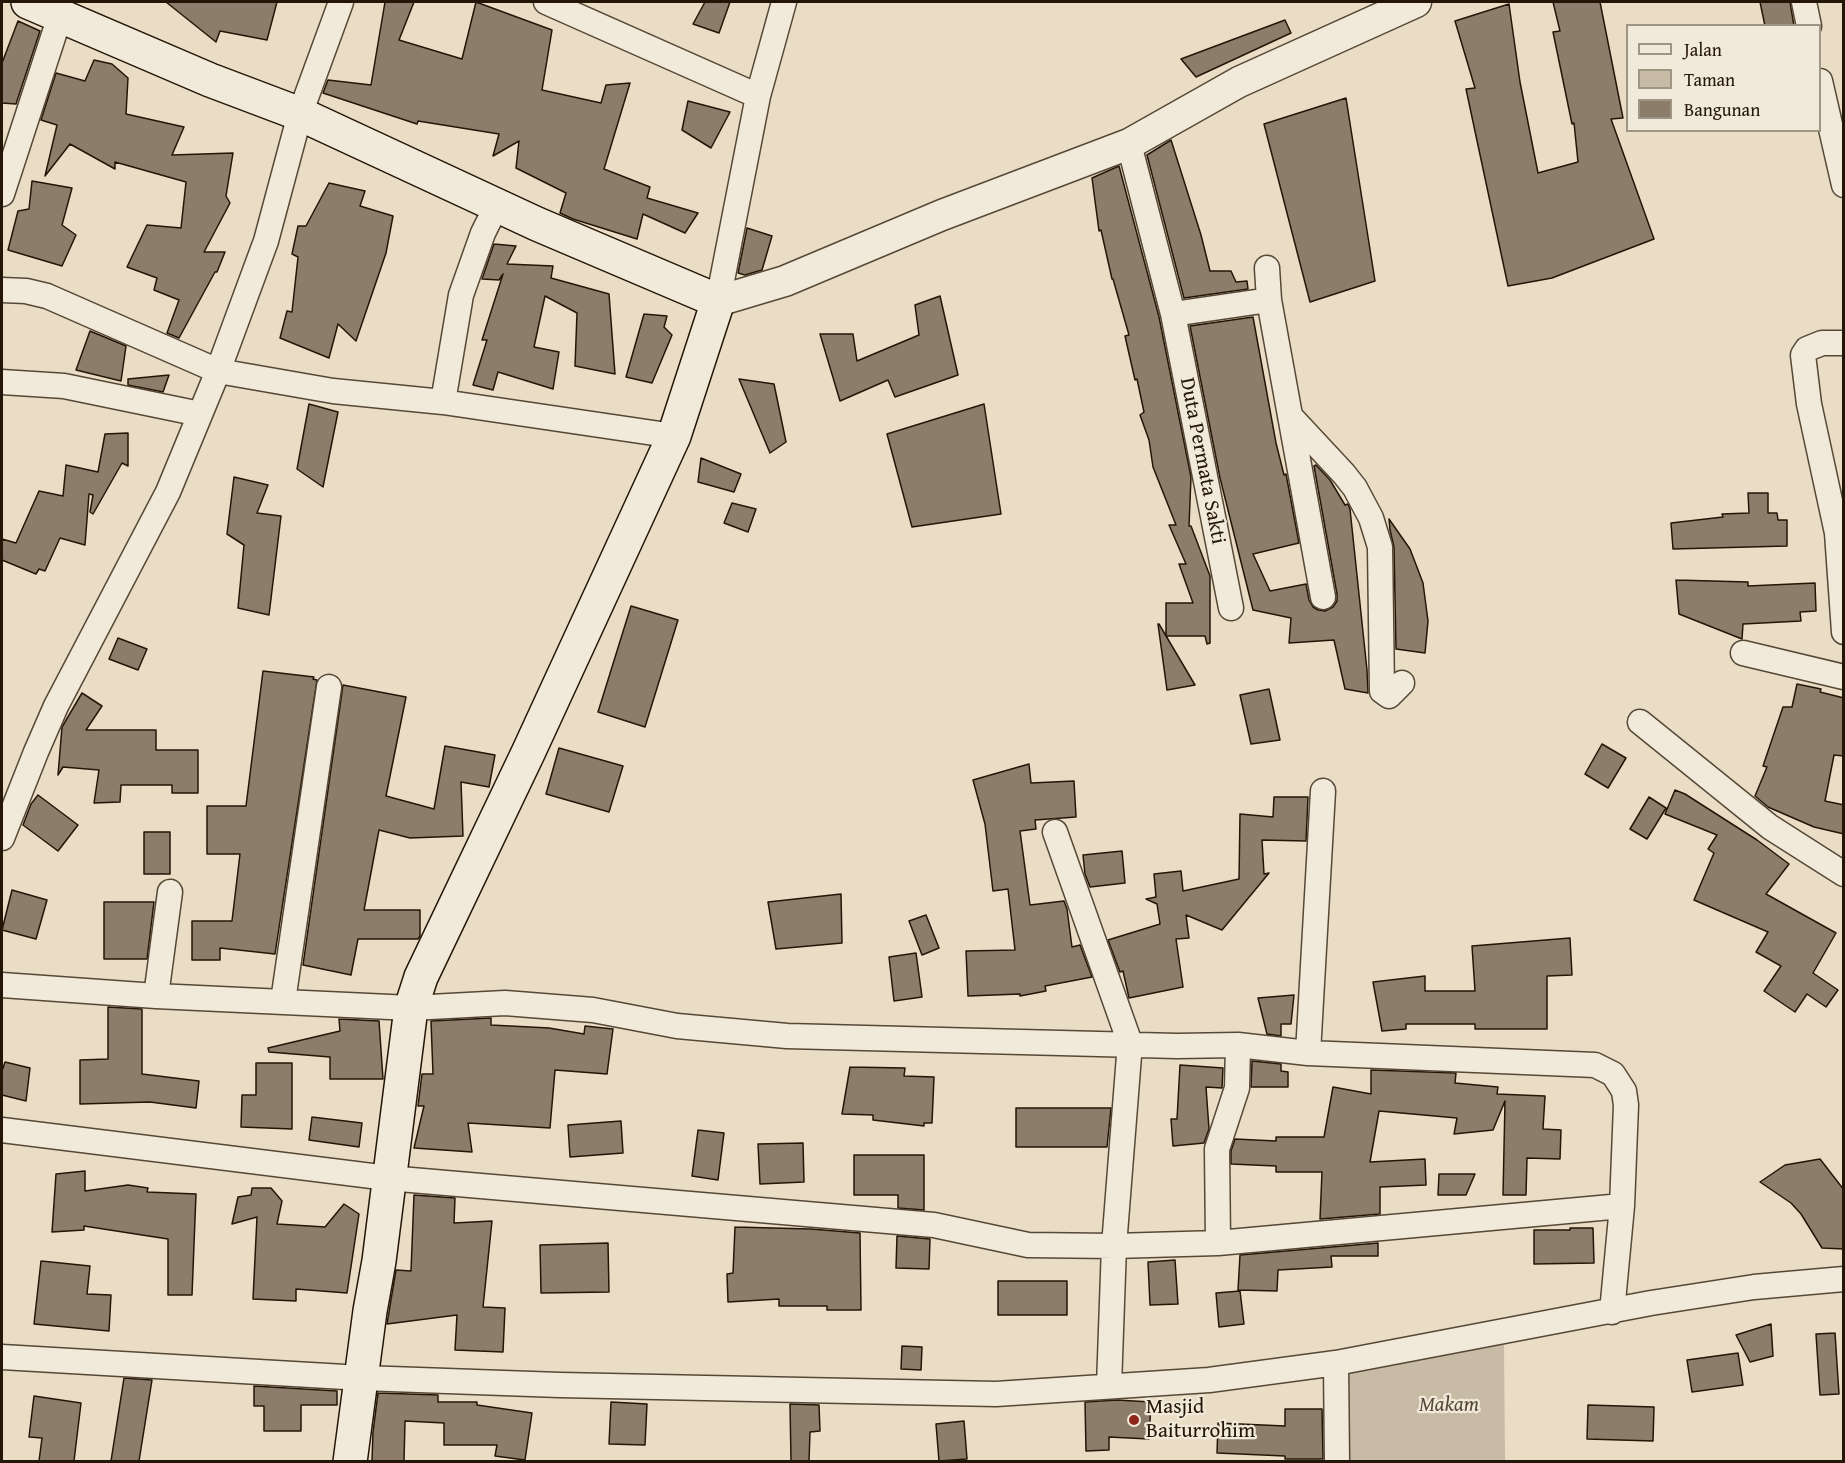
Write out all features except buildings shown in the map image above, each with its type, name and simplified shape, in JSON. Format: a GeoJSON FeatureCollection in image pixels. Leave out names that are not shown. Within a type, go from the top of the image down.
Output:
{"type":"FeatureCollection","features":[{"type":"Feature","properties":{"kind":"main road"},"geometry":{"type":"LineString","coordinates":[[27,2],[210,80],[300,114],[537,224],[718,301],[674,436],[528,753],[421,977],[411,1008],[350,1461]]}},
{"type":"Feature","properties":{"kind":"street"},"geometry":{"type":"LineString","coordinates":[[2,838],[56,706],[168,492],[218,371],[266,242],[300,114],[341,2]]}},
{"type":"Feature","properties":{"kind":"street"},"geometry":{"type":"LineString","coordinates":[[546,2],[758,96]]}},
{"type":"Feature","properties":{"kind":"street"},"geometry":{"type":"LineString","coordinates":[[784,2],[758,96],[718,301],[785,281],[942,215],[1129,144],[1239,82],[1416,2]]}},
{"type":"Feature","properties":{"kind":"street"},"geometry":{"type":"LineString","coordinates":[[1804,2],[1809,24]]}},
{"type":"Feature","properties":{"kind":"street"},"geometry":{"type":"LineString","coordinates":[[2,194],[60,16]]}},
{"type":"Feature","properties":{"kind":"street"},"geometry":{"type":"LineString","coordinates":[[1821,85],[1844,185]]}},
{"type":"Feature","properties":{"kind":"street","name":"Duta Permata Sakti"},"geometry":{"type":"LineString","coordinates":[[1129,144],[1173,315],[1231,608]]}},
{"type":"Feature","properties":{"kind":"street"},"geometry":{"type":"LineString","coordinates":[[443,402],[461,295],[483,233],[497,205]]}},
{"type":"Feature","properties":{"kind":"street"},"geometry":{"type":"LineString","coordinates":[[1268,268],[1269,300],[1323,597]]}},
{"type":"Feature","properties":{"kind":"street"},"geometry":{"type":"LineString","coordinates":[[2,290],[26,291],[47,296],[218,371],[333,391],[443,402],[674,436]]}},
{"type":"Feature","properties":{"kind":"street"},"geometry":{"type":"LineString","coordinates":[[1173,315],[1269,300]]}},
{"type":"Feature","properties":{"kind":"street"},"geometry":{"type":"LineString","coordinates":[[1844,343],[1822,343],[1807,349],[1803,355],[1809,404],[1837,533],[1844,632]]}},
{"type":"Feature","properties":{"kind":"street"},"geometry":{"type":"LineString","coordinates":[[2,382],[64,386],[200,414]]}},
{"type":"Feature","properties":{"kind":"street"},"geometry":{"type":"LineString","coordinates":[[1290,416],[1349,481],[1371,518],[1380,547],[1382,692],[1389,696],[1401,683]]}},
{"type":"Feature","properties":{"kind":"street"},"geometry":{"type":"LineString","coordinates":[[1743,652],[1844,677]]}},
{"type":"Feature","properties":{"kind":"street"},"geometry":{"type":"LineString","coordinates":[[283,1001],[328,687]]}},
{"type":"Feature","properties":{"kind":"street"},"geometry":{"type":"LineString","coordinates":[[1640,722],[1770,827],[1844,874]]}},
{"type":"Feature","properties":{"kind":"street"},"geometry":{"type":"LineString","coordinates":[[1308,1053],[1323,790]]}},
{"type":"Feature","properties":{"kind":"street"},"geometry":{"type":"LineString","coordinates":[[1054,832],[1130,1043],[1114,1246],[1109,1386]]}},
{"type":"Feature","properties":{"kind":"street"},"geometry":{"type":"LineString","coordinates":[[156,996],[170,892]]}},
{"type":"Feature","properties":{"kind":"street"},"geometry":{"type":"LineString","coordinates":[[2,985],[156,996],[411,1008],[505,1003],[593,1010],[677,1026],[787,1036],[1177,1046],[1238,1045],[1308,1053],[1595,1065],[1613,1074],[1624,1091],[1626,1105],[1622,1206],[1612,1312]]}},
{"type":"Feature","properties":{"kind":"street"},"geometry":{"type":"LineString","coordinates":[[1218,1243],[1217,1149],[1237,1088],[1238,1045]]}},
{"type":"Feature","properties":{"kind":"street"},"geometry":{"type":"LineString","coordinates":[[2,1130],[388,1178],[934,1225],[1028,1245],[1114,1246],[1218,1243],[1622,1206]]}},
{"type":"Feature","properties":{"kind":"street"},"geometry":{"type":"LineString","coordinates":[[2,1357],[362,1378],[572,1386],[996,1394],[1209,1380],[1336,1363],[1651,1303],[1754,1287],[1844,1278]]}},
{"type":"Feature","properties":{"kind":"street"},"geometry":{"type":"LineString","coordinates":[[1336,1363],[1337,1461]]}},
{"type":"Feature","properties":{"kind":"green space","name":"Makam"},"geometry":{"type":"Polygon","coordinates":[[[1504,1344],[1505,1461],[1342,1461],[1340,1366],[1504,1344]]]}},
{"type":"Feature","properties":{"kind":"place","name":"Masjid Baiturrohim"},"geometry":{"type":"Point","coordinates":[1134,1420]}}]}
